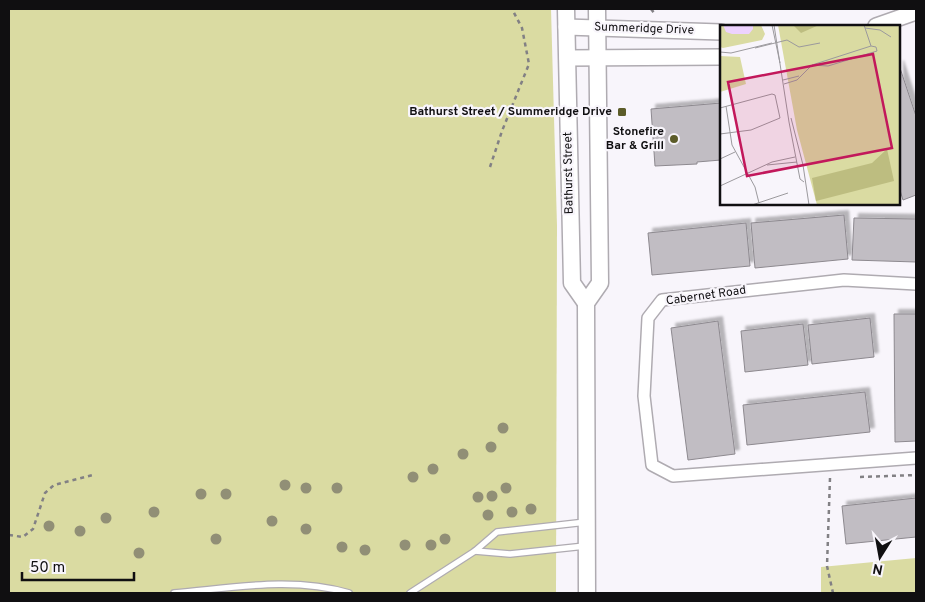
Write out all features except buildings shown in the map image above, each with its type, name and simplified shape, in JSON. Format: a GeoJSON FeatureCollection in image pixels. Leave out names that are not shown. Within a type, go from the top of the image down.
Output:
{"type":"FeatureCollection","features":[{"type":"Feature","properties":{"kind":"main road","name":"Bathurst Street"},"geometry":{"type":"LineString","coordinates":[[566,9],[572,283],[586,303]]}},
{"type":"Feature","properties":{"kind":"main road"},"geometry":{"type":"LineString","coordinates":[[587,593],[586,303],[600,283],[597,9]]}},
{"type":"Feature","properties":{"kind":"street"},"geometry":{"type":"LineString","coordinates":[[878,25],[916,10]]}},
{"type":"Feature","properties":{"kind":"street","name":"Summeridge Drive"},"geometry":{"type":"LineString","coordinates":[[566,27],[720,32]]}},
{"type":"Feature","properties":{"kind":"street"},"geometry":{"type":"LineString","coordinates":[[567,58],[720,57]]}},
{"type":"Feature","properties":{"kind":"street","name":"Cabernet Road"},"geometry":{"type":"LineString","coordinates":[[916,284],[844,280],[662,300],[648,318],[644,396],[652,465],[672,476],[916,458]]}},
{"type":"Feature","properties":{"kind":"lane"},"geometry":{"type":"LineString","coordinates":[[410,593],[475,551],[497,532],[587,522]]}},
{"type":"Feature","properties":{"kind":"lane"},"geometry":{"type":"LineString","coordinates":[[475,551],[510,554],[587,545]]}},
{"type":"Feature","properties":{"kind":"lane"},"geometry":{"type":"LineString","coordinates":[[174,593],[294,583],[325,586],[349,593]]}},
{"type":"Feature","properties":{"kind":"path"},"geometry":{"type":"LineString","coordinates":[[490,167],[502,131],[529,64],[522,28],[512,9]]}},
{"type":"Feature","properties":{"kind":"path"},"geometry":{"type":"LineString","coordinates":[[9,535],[23,537],[33,530],[46,493],[54,485],[93,475]]}},
{"type":"Feature","properties":{"kind":"path"},"geometry":{"type":"LineString","coordinates":[[858,477],[916,475]]}},
{"type":"Feature","properties":{"kind":"path"},"geometry":{"type":"LineString","coordinates":[[833,593],[827,566],[830,478],[839,477]]}},
{"type":"Feature","properties":{"kind":"green space"},"geometry":{"type":"Polygon","coordinates":[[[9,9],[551,9],[557,226],[556,593],[9,593],[9,9]]]}},
{"type":"Feature","properties":{"kind":"green space"},"geometry":{"type":"Polygon","coordinates":[[[916,558],[916,593],[821,593],[821,567],[916,558]]]}},
{"type":"Feature","properties":{"kind":"place","name":"Bathurst Street / Summeridge Drive"},"geometry":{"type":"Point","coordinates":[622,112]}},
{"type":"Feature","properties":{"kind":"place","name":"Stonefire Bar & Grill"},"geometry":{"type":"Point","coordinates":[674,139]}}]}
